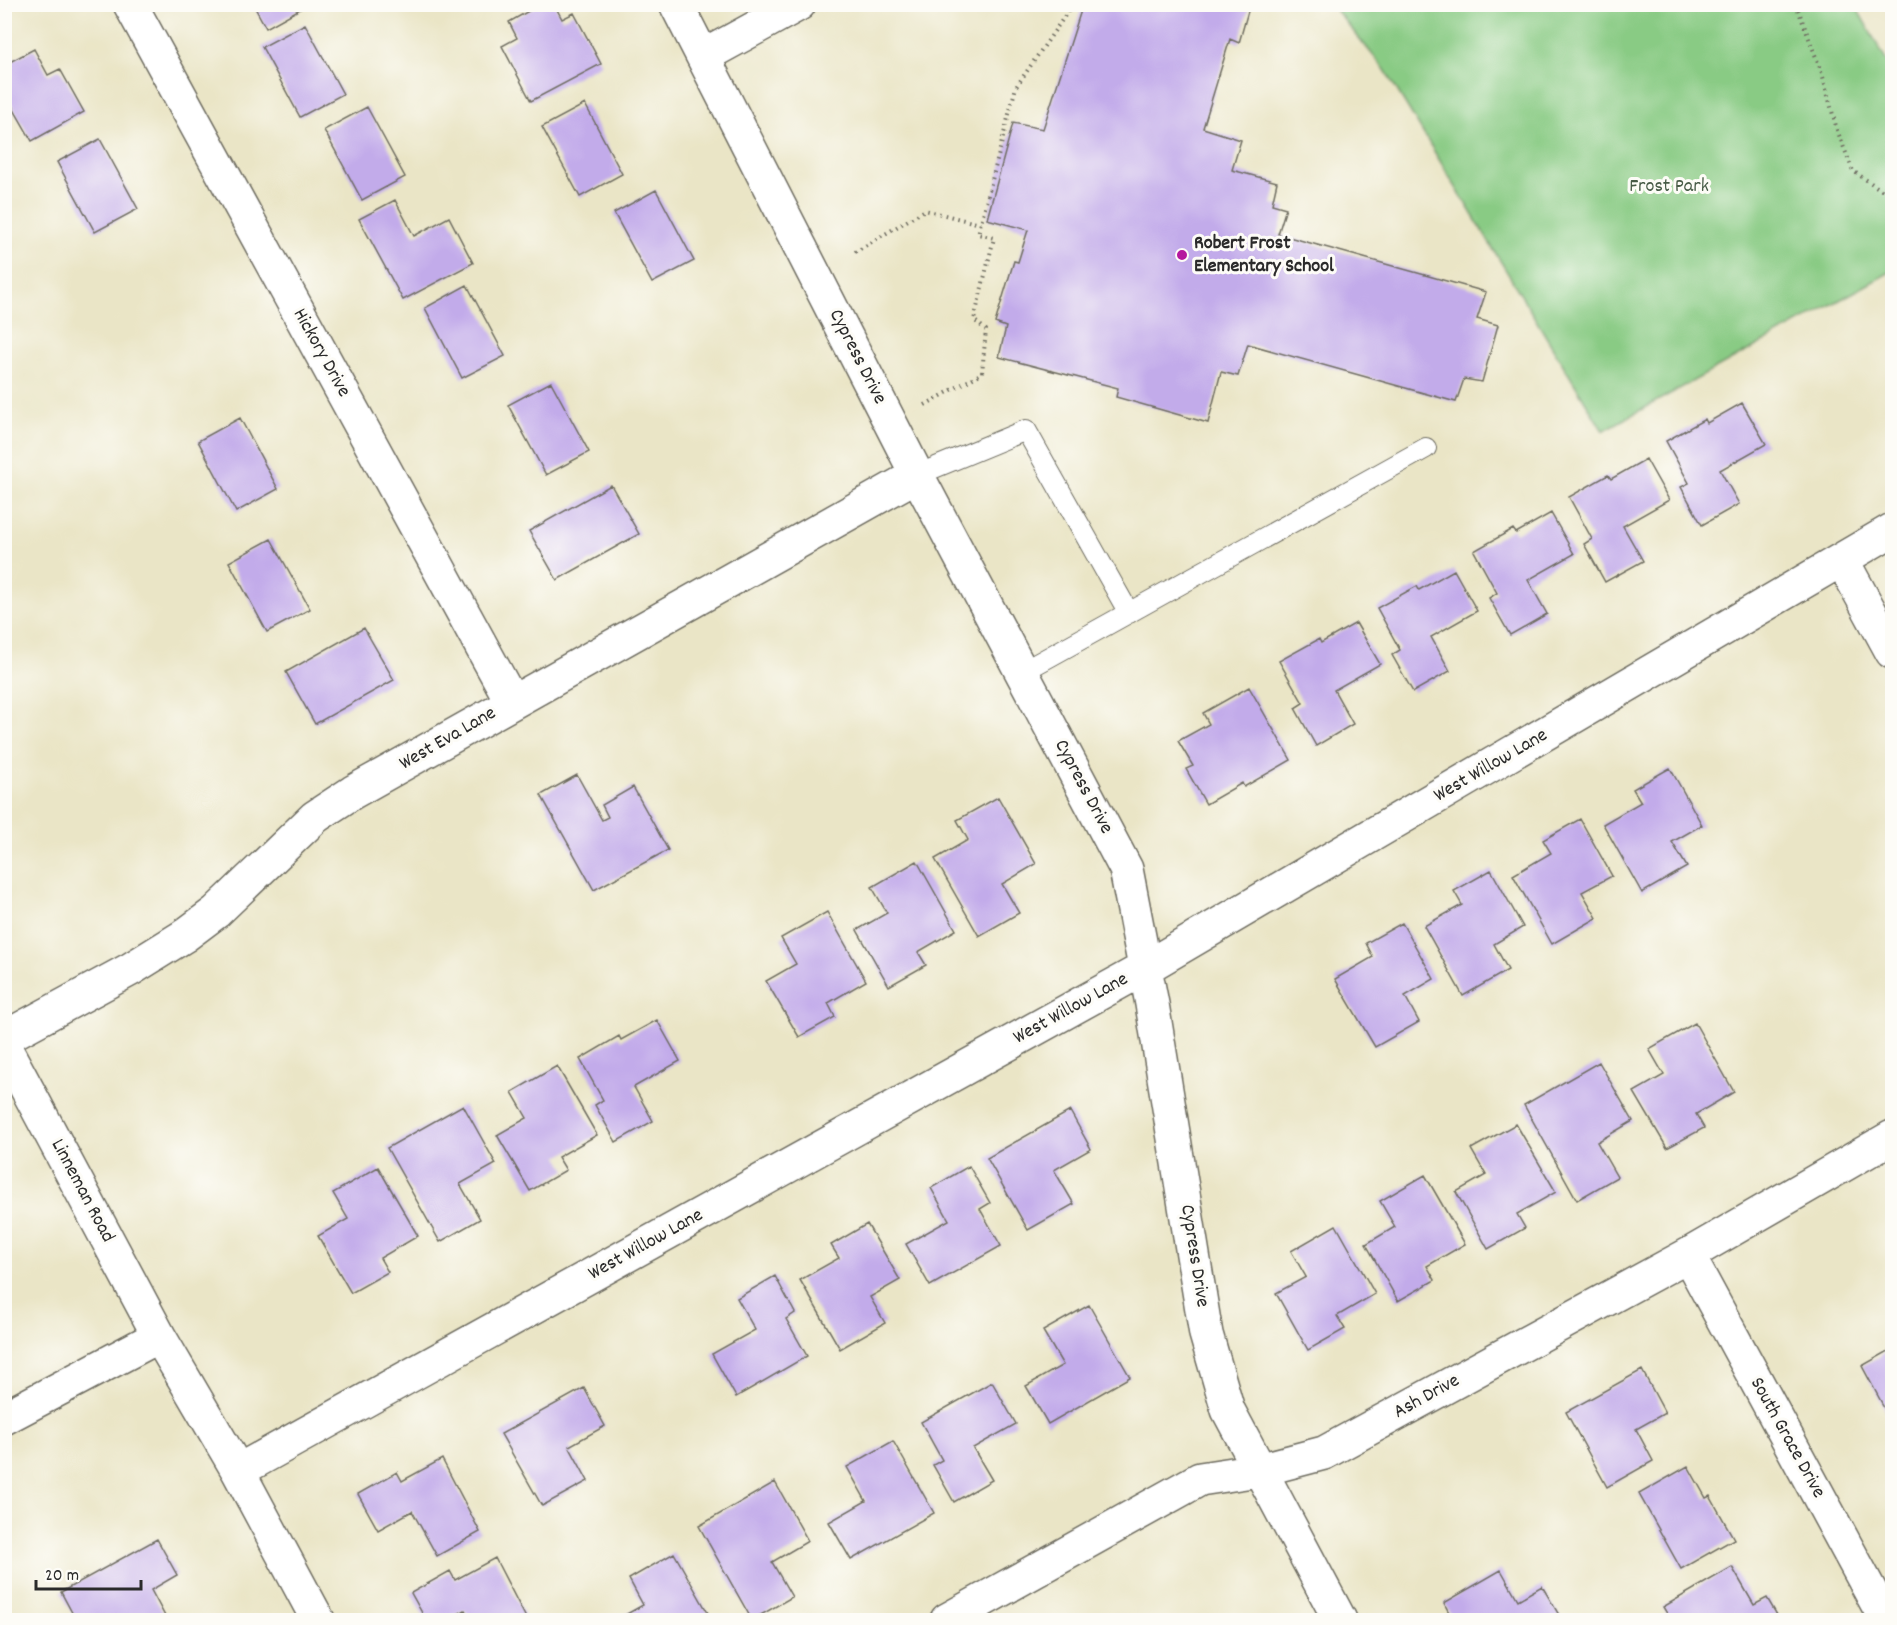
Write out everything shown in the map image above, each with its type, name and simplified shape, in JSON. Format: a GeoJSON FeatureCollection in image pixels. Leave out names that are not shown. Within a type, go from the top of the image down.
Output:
{"type":"FeatureCollection","features":[{"type":"Feature","properties":{"kind":"street","name":"Hickory Drive"},"geometry":{"type":"LineString","coordinates":[[130,4],[512,702]]}},
{"type":"Feature","properties":{"kind":"street","name":"Cypress Drive"},"geometry":{"type":"LineString","coordinates":[[676,4],[917,475],[1126,869],[1145,968],[1206,1334],[1228,1410],[1340,1620]]}},
{"type":"Feature","properties":{"kind":"street"},"geometry":{"type":"LineString","coordinates":[[704,56],[799,4]]}},
{"type":"Feature","properties":{"kind":"street","name":"West Eva Lane"},"geometry":{"type":"LineString","coordinates":[[4,1038],[131,969],[184,936],[216,912],[315,817],[353,792],[917,475]]}},
{"type":"Feature","properties":{"kind":"street","name":"West Willow Lane"},"geometry":{"type":"LineString","coordinates":[[238,1471],[1145,968],[1893,530]]}},
{"type":"Feature","properties":{"kind":"street"},"geometry":{"type":"LineString","coordinates":[[1842,560],[1893,652]]}},
{"type":"Feature","properties":{"kind":"street","name":"Linneman Road"},"geometry":{"type":"LineString","coordinates":[[4,1046],[159,1336],[238,1471],[318,1620]]}},
{"type":"Feature","properties":{"kind":"street","name":"Ash Drive"},"geometry":{"type":"LineString","coordinates":[[947,1620],[1200,1479],[1259,1470],[1324,1453],[1688,1256],[1893,1137]]}},
{"type":"Feature","properties":{"kind":"street","name":"South Grace Drive"},"geometry":{"type":"LineString","coordinates":[[1688,1256],[1886,1620]]}},
{"type":"Feature","properties":{"kind":"street"},"geometry":{"type":"LineString","coordinates":[[4,1419],[159,1336]]}},
{"type":"Feature","properties":{"kind":"lane"},"geometry":{"type":"LineString","coordinates":[[917,475],[1026,430],[1130,613]]}},
{"type":"Feature","properties":{"kind":"lane"},"geometry":{"type":"LineString","coordinates":[[1022,672],[1426,448]]}},
{"type":"Feature","properties":{"kind":"path"},"geometry":{"type":"LineString","coordinates":[[925,405],[982,373],[987,330],[974,321],[994,238],[978,234],[980,224],[1016,87],[1073,4]]}},
{"type":"Feature","properties":{"kind":"path"},"geometry":{"type":"LineString","coordinates":[[1796,4],[1822,73],[1837,130],[1853,171],[1893,197]]}},
{"type":"Feature","properties":{"kind":"path"},"geometry":{"type":"LineString","coordinates":[[855,252],[925,210],[980,224]]}},
{"type":"Feature","properties":{"kind":"green space","name":"Frost Park"},"geometry":{"type":"Polygon","coordinates":[[[1332,5],[1855,5],[1892,71],[1892,271],[1603,431],[1385,70],[1332,5]]]}},
{"type":"Feature","properties":{"kind":"building"},"geometry":{"type":"Polygon","coordinates":[[[253,4],[309,4],[266,28],[253,4]]]}},
{"type":"Feature","properties":{"kind":"building"},"geometry":{"type":"Polygon","coordinates":[[[541,4],[554,4],[562,19],[574,13],[601,64],[531,101],[502,46],[517,38],[509,22],[541,4]]]}},
{"type":"Feature","properties":{"kind":"building"},"geometry":{"type":"Polygon","coordinates":[[[1083,4],[1250,4],[1239,43],[1230,39],[1203,128],[1241,140],[1232,170],[1277,182],[1272,204],[1286,208],[1278,234],[1486,292],[1477,319],[1498,325],[1482,382],[1464,379],[1456,402],[1248,344],[1238,376],[1221,372],[1208,423],[1116,397],[1118,388],[999,357],[1006,327],[995,323],[1014,261],[1018,262],[1028,230],[987,219],[1013,123],[1043,129],[1083,4]]]}},
{"type":"Feature","properties":{"kind":"building"},"geometry":{"type":"Polygon","coordinates":[[[305,24],[343,94],[300,117],[262,47],[305,24]]]}},
{"type":"Feature","properties":{"kind":"building"},"geometry":{"type":"Polygon","coordinates":[[[34,49],[48,75],[60,69],[84,112],[32,141],[4,92],[4,65],[34,49]]]}},
{"type":"Feature","properties":{"kind":"building"},"geometry":{"type":"Polygon","coordinates":[[[585,104],[622,174],[580,197],[542,127],[585,104]]]}},
{"type":"Feature","properties":{"kind":"building"},"geometry":{"type":"Polygon","coordinates":[[[367,107],[405,177],[362,200],[324,130],[367,107]]]}},
{"type":"Feature","properties":{"kind":"building"},"geometry":{"type":"Polygon","coordinates":[[[100,139],[138,209],[95,232],[57,162],[100,139]]]}},
{"type":"Feature","properties":{"kind":"building"},"geometry":{"type":"Polygon","coordinates":[[[656,190],[694,261],[652,283],[614,213],[656,190]]]}},
{"type":"Feature","properties":{"kind":"building"},"geometry":{"type":"Polygon","coordinates":[[[395,200],[414,236],[449,217],[473,263],[403,300],[359,219],[395,200]]]}},
{"type":"Feature","properties":{"kind":"building"},"geometry":{"type":"Polygon","coordinates":[[[467,285],[505,356],[462,378],[425,308],[467,285]]]}},
{"type":"Feature","properties":{"kind":"building"},"geometry":{"type":"Polygon","coordinates":[[[551,382],[589,452],[546,475],[508,405],[551,382]]]}},
{"type":"Feature","properties":{"kind":"building"},"geometry":{"type":"Polygon","coordinates":[[[1742,403],[1766,444],[1720,470],[1739,504],[1702,525],[1681,487],[1689,483],[1666,441],[1705,419],[1707,423],[1742,403]]]}},
{"type":"Feature","properties":{"kind":"building"},"geometry":{"type":"Polygon","coordinates":[[[240,418],[278,489],[236,512],[198,441],[240,418]]]}},
{"type":"Feature","properties":{"kind":"building"},"geometry":{"type":"Polygon","coordinates":[[[1646,459],[1669,500],[1623,526],[1643,561],[1605,582],[1584,544],[1592,539],[1569,497],[1608,475],[1611,479],[1646,459]]]}},
{"type":"Feature","properties":{"kind":"building"},"geometry":{"type":"Polygon","coordinates":[[[611,485],[639,534],[557,580],[529,531],[611,485]]]}},
{"type":"Feature","properties":{"kind":"building"},"geometry":{"type":"Polygon","coordinates":[[[1551,513],[1574,554],[1528,580],[1547,614],[1510,635],[1489,598],[1497,593],[1474,551],[1513,529],[1516,533],[1551,513]]]}},
{"type":"Feature","properties":{"kind":"building"},"geometry":{"type":"Polygon","coordinates":[[[271,539],[310,609],[267,632],[229,562],[271,539]]]}},
{"type":"Feature","properties":{"kind":"building"},"geometry":{"type":"Polygon","coordinates":[[[1454,570],[1477,611],[1431,637],[1450,671],[1413,692],[1392,655],[1400,650],[1377,608],[1417,586],[1419,590],[1454,570]]]}},
{"type":"Feature","properties":{"kind":"building"},"geometry":{"type":"Polygon","coordinates":[[[1356,623],[1380,664],[1334,690],[1353,724],[1316,746],[1295,708],[1303,703],[1279,661],[1319,639],[1321,643],[1356,623]]]}},
{"type":"Feature","properties":{"kind":"building"},"geometry":{"type":"Polygon","coordinates":[[[364,628],[394,680],[315,724],[286,672],[364,628]]]}},
{"type":"Feature","properties":{"kind":"building"},"geometry":{"type":"Polygon","coordinates":[[[1249,687],[1291,760],[1244,787],[1242,783],[1206,804],[1186,769],[1193,766],[1178,741],[1209,724],[1203,713],[1249,687]]]}},
{"type":"Feature","properties":{"kind":"building"},"geometry":{"type":"Polygon","coordinates":[[[1670,768],[1702,825],[1672,842],[1687,867],[1642,893],[1603,824],[1641,802],[1633,789],[1670,768]]]}},
{"type":"Feature","properties":{"kind":"building"},"geometry":{"type":"Polygon","coordinates":[[[577,775],[602,820],[608,817],[602,805],[633,787],[668,850],[594,890],[541,795],[577,775]]]}},
{"type":"Feature","properties":{"kind":"building"},"geometry":{"type":"Polygon","coordinates":[[[998,797],[1036,864],[1002,884],[1019,913],[979,936],[935,859],[968,840],[957,820],[998,797]]]}},
{"type":"Feature","properties":{"kind":"building"},"geometry":{"type":"Polygon","coordinates":[[[1580,819],[1612,876],[1582,892],[1597,918],[1552,944],[1513,875],[1551,853],[1543,840],[1580,819]]]}},
{"type":"Feature","properties":{"kind":"building"},"geometry":{"type":"Polygon","coordinates":[[[917,861],[956,930],[918,952],[926,965],[889,986],[857,930],[887,913],[872,887],[917,861]]]}},
{"type":"Feature","properties":{"kind":"building"},"geometry":{"type":"Polygon","coordinates":[[[1491,870],[1523,927],[1494,944],[1508,970],[1463,996],[1424,926],[1462,905],[1454,891],[1491,870]]]}},
{"type":"Feature","properties":{"kind":"building"},"geometry":{"type":"Polygon","coordinates":[[[827,912],[866,981],[828,1003],[835,1017],[799,1037],[766,981],[796,964],[781,938],[827,912]]]}},
{"type":"Feature","properties":{"kind":"building"},"geometry":{"type":"Polygon","coordinates":[[[1402,923],[1434,979],[1405,996],[1419,1022],[1375,1047],[1335,979],[1373,957],[1366,943],[1402,923]]]}},
{"type":"Feature","properties":{"kind":"building"},"geometry":{"type":"Polygon","coordinates":[[[657,1020],[680,1061],[634,1087],[653,1121],[616,1142],[595,1105],[603,1100],[580,1059],[619,1036],[621,1040],[657,1020]]]}},
{"type":"Feature","properties":{"kind":"building"},"geometry":{"type":"Polygon","coordinates":[[[1695,1023],[1734,1092],[1696,1114],[1704,1128],[1667,1148],[1634,1092],[1664,1075],[1649,1049],[1695,1023]]]}},
{"type":"Feature","properties":{"kind":"building"},"geometry":{"type":"Polygon","coordinates":[[[1599,1062],[1633,1121],[1597,1142],[1617,1177],[1577,1200],[1524,1105],[1599,1062]]]}},
{"type":"Feature","properties":{"kind":"building"},"geometry":{"type":"Polygon","coordinates":[[[557,1066],[597,1135],[558,1157],[566,1170],[530,1191],[497,1135],[527,1118],[512,1092],[557,1066]]]}},
{"type":"Feature","properties":{"kind":"building"},"geometry":{"type":"Polygon","coordinates":[[[463,1105],[496,1164],[460,1184],[480,1219],[440,1242],[387,1148],[463,1105]]]}},
{"type":"Feature","properties":{"kind":"building"},"geometry":{"type":"Polygon","coordinates":[[[1070,1111],[1091,1149],[1054,1170],[1074,1204],[1028,1230],[987,1158],[1070,1111]]]}},
{"type":"Feature","properties":{"kind":"building"},"geometry":{"type":"Polygon","coordinates":[[[1516,1124],[1556,1192],[1517,1214],[1525,1228],[1488,1249],[1456,1192],[1486,1175],[1471,1149],[1516,1124]]]}},
{"type":"Feature","properties":{"kind":"building"},"geometry":{"type":"Polygon","coordinates":[[[969,1166],[990,1203],[980,1209],[1001,1246],[930,1286],[906,1244],[949,1220],[931,1188],[969,1166]]]}},
{"type":"Feature","properties":{"kind":"building"},"geometry":{"type":"Polygon","coordinates":[[[378,1167],[418,1236],[380,1258],[388,1272],[351,1293],[318,1236],[348,1219],[333,1193],[378,1167]]]}},
{"type":"Feature","properties":{"kind":"building"},"geometry":{"type":"Polygon","coordinates":[[[1425,1175],[1465,1244],[1427,1266],[1435,1280],[1398,1301],[1366,1244],[1395,1227],[1380,1201],[1425,1175]]]}},
{"type":"Feature","properties":{"kind":"building"},"geometry":{"type":"Polygon","coordinates":[[[867,1224],[900,1280],[870,1297],[885,1323],[840,1349],[800,1280],[839,1258],[831,1245],[867,1224]]]}},
{"type":"Feature","properties":{"kind":"building"},"geometry":{"type":"Polygon","coordinates":[[[1336,1225],[1375,1294],[1337,1316],[1345,1329],[1308,1350],[1276,1293],[1306,1277],[1291,1251],[1336,1225]]]}},
{"type":"Feature","properties":{"kind":"building"},"geometry":{"type":"Polygon","coordinates":[[[775,1276],[795,1313],[786,1319],[807,1356],[736,1397],[712,1354],[755,1330],[737,1298],[775,1276]]]}},
{"type":"Feature","properties":{"kind":"building"},"geometry":{"type":"Polygon","coordinates":[[[1089,1305],[1130,1377],[1048,1424],[1026,1386],[1063,1365],[1043,1331],[1089,1305]]]}},
{"type":"Feature","properties":{"kind":"building"},"geometry":{"type":"Polygon","coordinates":[[[1892,1349],[1892,1422],[1862,1366],[1892,1349]]]}},
{"type":"Feature","properties":{"kind":"building"},"geometry":{"type":"Polygon","coordinates":[[[1642,1370],[1665,1413],[1636,1429],[1653,1461],[1607,1487],[1566,1412],[1642,1370]]]}},
{"type":"Feature","properties":{"kind":"building"},"geometry":{"type":"Polygon","coordinates":[[[992,1382],[1016,1424],[973,1448],[992,1480],[954,1502],[933,1465],[942,1460],[921,1422],[992,1382]]]}},
{"type":"Feature","properties":{"kind":"building"},"geometry":{"type":"Polygon","coordinates":[[[584,1388],[605,1426],[569,1446],[588,1481],[542,1506],[501,1434],[584,1388]]]}},
{"type":"Feature","properties":{"kind":"building"},"geometry":{"type":"Polygon","coordinates":[[[893,1441],[934,1513],[851,1560],[829,1522],[866,1501],[847,1467],[893,1441]]]}},
{"type":"Feature","properties":{"kind":"building"},"geometry":{"type":"Polygon","coordinates":[[[442,1459],[480,1532],[437,1556],[412,1511],[378,1530],[358,1494],[397,1472],[402,1481],[442,1459]]]}},
{"type":"Feature","properties":{"kind":"building"},"geometry":{"type":"Polygon","coordinates":[[[1688,1466],[1706,1498],[1710,1496],[1734,1539],[1681,1569],[1639,1494],[1688,1466]]]}},
{"type":"Feature","properties":{"kind":"building"},"geometry":{"type":"Polygon","coordinates":[[[775,1482],[808,1541],[772,1562],[792,1597],[752,1620],[699,1526],[775,1482]]]}},
{"type":"Feature","properties":{"kind":"building"},"geometry":{"type":"Polygon","coordinates":[[[157,1539],[177,1575],[151,1590],[167,1620],[76,1620],[61,1592],[157,1539]]]}},
{"type":"Feature","properties":{"kind":"building"},"geometry":{"type":"Polygon","coordinates":[[[674,1553],[712,1620],[616,1620],[643,1605],[629,1579],[674,1553]]]}},
{"type":"Feature","properties":{"kind":"building"},"geometry":{"type":"Polygon","coordinates":[[[495,1558],[527,1620],[471,1620],[465,1610],[447,1620],[426,1620],[411,1593],[450,1571],[455,1580],[495,1558]]]}},
{"type":"Feature","properties":{"kind":"building"},"geometry":{"type":"Polygon","coordinates":[[[1732,1567],[1754,1605],[1767,1598],[1780,1620],[1671,1620],[1663,1607],[1732,1567]]]}},
{"type":"Feature","properties":{"kind":"building"},"geometry":{"type":"Polygon","coordinates":[[[1501,1570],[1518,1600],[1542,1586],[1562,1620],[1453,1620],[1444,1603],[1501,1570]]]}},
{"type":"Feature","properties":{"kind":"place","name":"Robert Frost Elementary School"},"geometry":{"type":"Point","coordinates":[1182,255]}}]}
